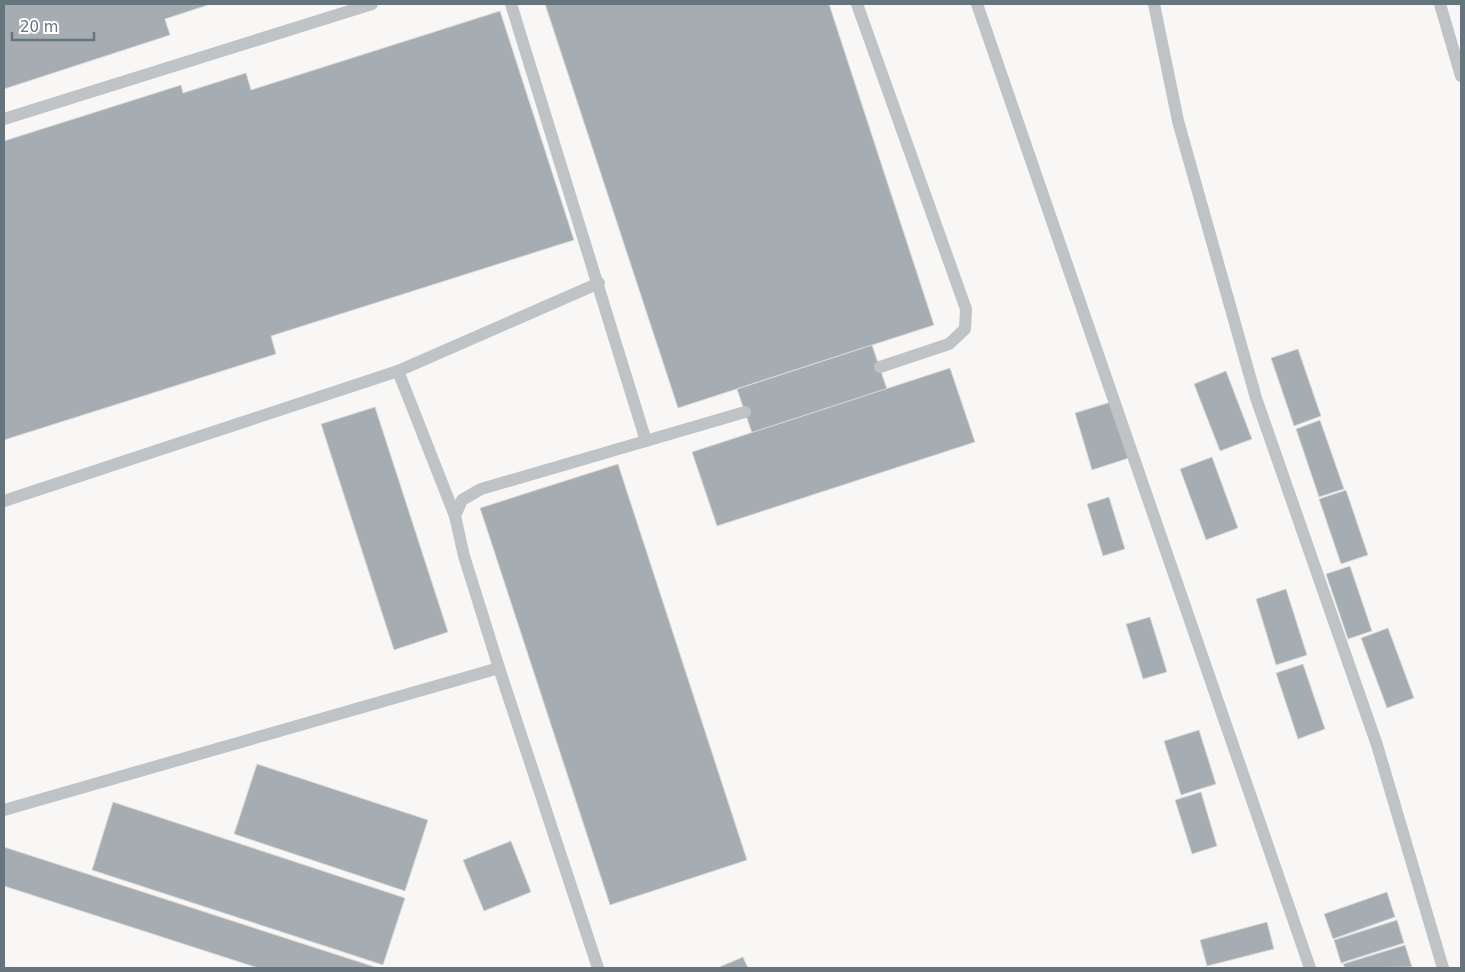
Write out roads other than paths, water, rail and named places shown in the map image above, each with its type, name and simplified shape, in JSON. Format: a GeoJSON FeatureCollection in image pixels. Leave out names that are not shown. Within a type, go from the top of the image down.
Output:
{"type":"FeatureCollection","features":[{"type":"Feature","properties":{"kind":"lane"},"geometry":{"type":"LineString","coordinates":[[4,119],[372,4]]}},
{"type":"Feature","properties":{"kind":"lane"},"geometry":{"type":"LineString","coordinates":[[511,4],[599,283],[646,440]]}},
{"type":"Feature","properties":{"kind":"lane"},"geometry":{"type":"LineString","coordinates":[[857,4],[966,309],[965,329],[949,344],[880,367]]}},
{"type":"Feature","properties":{"kind":"lane"},"geometry":{"type":"LineString","coordinates":[[978,4],[1310,968]]}},
{"type":"Feature","properties":{"kind":"lane"},"geometry":{"type":"LineString","coordinates":[[1154,4],[1178,121],[1256,398],[1377,745],[1443,968]]}},
{"type":"Feature","properties":{"kind":"lane"},"geometry":{"type":"LineString","coordinates":[[1440,4],[1461,76]]}},
{"type":"Feature","properties":{"kind":"lane"},"geometry":{"type":"LineString","coordinates":[[4,501],[398,371],[599,283]]}},
{"type":"Feature","properties":{"kind":"lane"},"geometry":{"type":"LineString","coordinates":[[398,371],[455,516],[464,556],[499,668],[598,968]]}},
{"type":"Feature","properties":{"kind":"lane"},"geometry":{"type":"LineString","coordinates":[[455,516],[462,500],[480,489],[745,412]]}},
{"type":"Feature","properties":{"kind":"lane"},"geometry":{"type":"LineString","coordinates":[[4,810],[499,668]]}}]}
